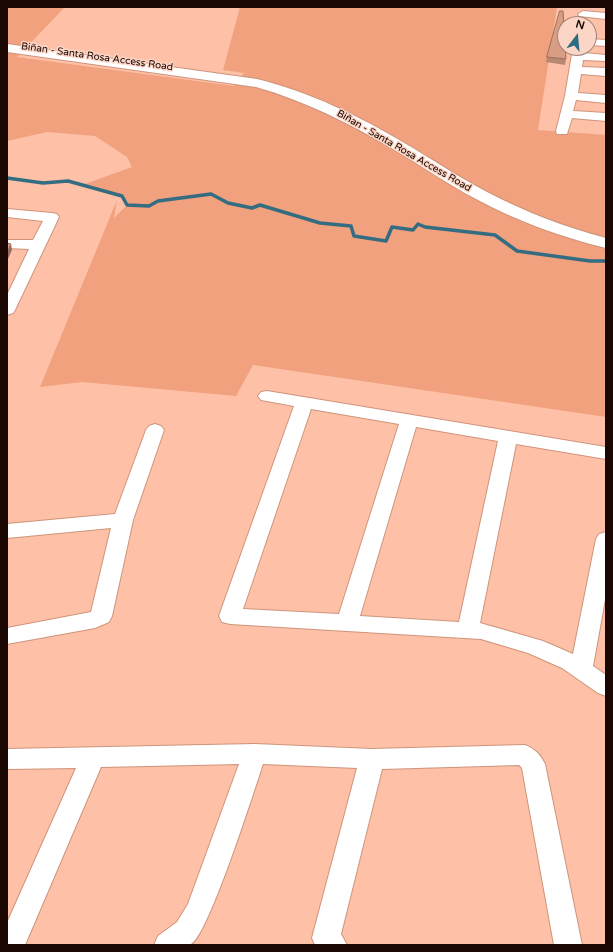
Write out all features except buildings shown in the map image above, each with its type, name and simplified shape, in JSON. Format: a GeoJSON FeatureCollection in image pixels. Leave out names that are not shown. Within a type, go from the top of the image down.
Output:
{"type":"FeatureCollection","features":[{"type":"Feature","properties":{"kind":"main road","name":"Biñan - Santa Rosa Access Road"},"geometry":{"type":"LineString","coordinates":[[7,44],[259,82],[291,93],[345,116],[482,192],[550,219],[606,236]]}},
{"type":"Feature","properties":{"kind":"main road","name":"Biñan - Santa Rosa Access Road"},"geometry":{"type":"LineString","coordinates":[[7,48],[259,82]]}},
{"type":"Feature","properties":{"kind":"main road","name":"Biñan - Santa Rosa Access Road"},"geometry":{"type":"LineString","coordinates":[[482,192],[501,206],[546,224],[606,243]]}},
{"type":"Feature","properties":{"kind":"street"},"geometry":{"type":"LineString","coordinates":[[582,15],[606,16]]}},
{"type":"Feature","properties":{"kind":"street"},"geometry":{"type":"LineString","coordinates":[[562,130],[578,56]]}},
{"type":"Feature","properties":{"kind":"street"},"geometry":{"type":"LineString","coordinates":[[576,70],[606,72]]}},
{"type":"Feature","properties":{"kind":"street"},"geometry":{"type":"LineString","coordinates":[[571,91],[606,88]]}},
{"type":"Feature","properties":{"kind":"street"},"geometry":{"type":"LineString","coordinates":[[571,91],[606,99]]}},
{"type":"Feature","properties":{"kind":"street"},"geometry":{"type":"LineString","coordinates":[[566,114],[606,117]]}},
{"type":"Feature","properties":{"kind":"street"},"geometry":{"type":"LineString","coordinates":[[7,213],[52,217],[36,245],[32,258],[7,310]]}},
{"type":"Feature","properties":{"kind":"street"},"geometry":{"type":"LineString","coordinates":[[7,244],[36,245]]}},
{"type":"Feature","properties":{"kind":"street"},"geometry":{"type":"LineString","coordinates":[[267,396],[606,453]]}},
{"type":"Feature","properties":{"kind":"street"},"geometry":{"type":"LineString","coordinates":[[304,402],[230,616],[481,631],[535,647],[570,662],[606,686]]}},
{"type":"Feature","properties":{"kind":"street"},"geometry":{"type":"LineString","coordinates":[[347,623],[409,420]]}},
{"type":"Feature","properties":{"kind":"street"},"geometry":{"type":"LineString","coordinates":[[7,636],[95,620],[101,616],[123,520],[155,430]]}},
{"type":"Feature","properties":{"kind":"street"},"geometry":{"type":"LineString","coordinates":[[468,630],[508,437]]}},
{"type":"Feature","properties":{"kind":"street"},"geometry":{"type":"LineString","coordinates":[[7,531],[123,520]]}},
{"type":"Feature","properties":{"kind":"street"},"geometry":{"type":"LineString","coordinates":[[581,670],[606,539]]}},
{"type":"Feature","properties":{"kind":"street"},"geometry":{"type":"LineString","coordinates":[[168,945],[187,931],[199,909],[255,754]]}},
{"type":"Feature","properties":{"kind":"street"},"geometry":{"type":"LineString","coordinates":[[7,759],[255,754],[372,759],[525,755],[530,758],[533,764],[568,945]]}},
{"type":"Feature","properties":{"kind":"street"},"geometry":{"type":"LineString","coordinates":[[11,945],[93,757]]}},
{"type":"Feature","properties":{"kind":"street"},"geometry":{"type":"LineString","coordinates":[[333,945],[326,938],[372,759]]}},
{"type":"Feature","properties":{"kind":"shaded area"},"geometry":{"type":"Polygon","coordinates":[[[7,7],[65,7],[17,57],[234,86],[244,73],[223,70],[240,7],[557,7],[538,130],[606,135],[606,417],[253,365],[236,396],[82,382],[40,387],[117,200],[114,218],[127,205],[122,196],[82,185],[132,167],[127,157],[95,136],[47,132],[7,141],[7,7]]]}},
{"type":"Feature","properties":{"kind":"waterway"},"geometry":{"type":"LineString","coordinates":[[7,178],[43,183],[68,181],[122,196],[127,205],[149,206],[158,201],[211,194],[228,203],[252,208],[260,205],[320,223],[351,226],[354,236],[386,241],[392,227],[413,230],[418,224],[425,227],[495,235],[517,251],[590,261],[606,261]]}}]}
